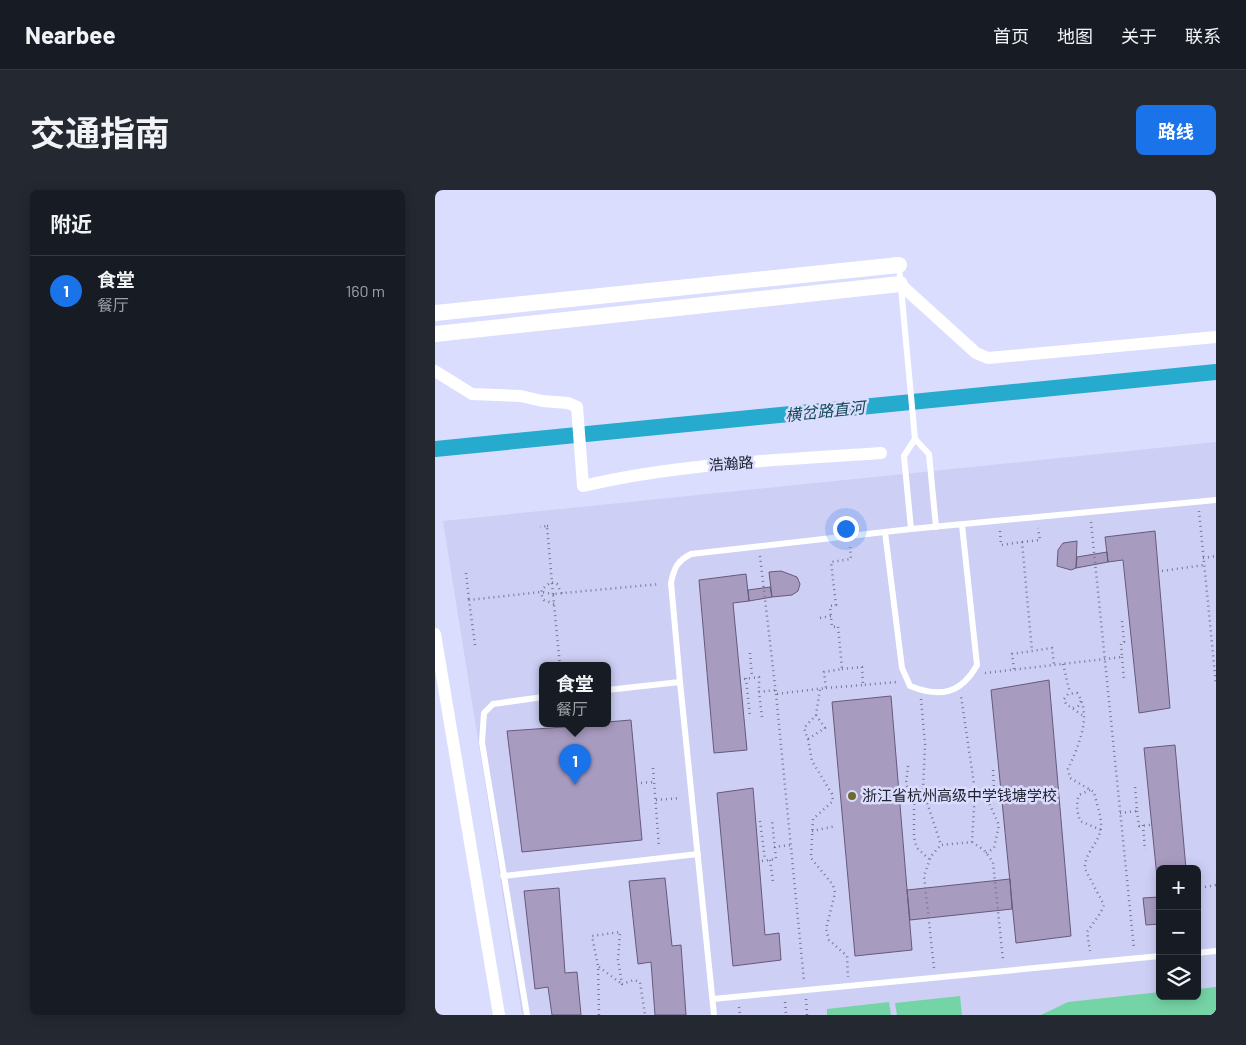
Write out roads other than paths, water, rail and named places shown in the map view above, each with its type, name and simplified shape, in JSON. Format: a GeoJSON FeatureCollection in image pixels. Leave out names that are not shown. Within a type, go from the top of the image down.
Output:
{"type":"FeatureCollection","features":[{"type":"Feature","properties":{"kind":"street"},"geometry":{"type":"LineString","coordinates":[[435,313],[899,265]]}},
{"type":"Feature","properties":{"kind":"street"},"geometry":{"type":"LineString","coordinates":[[435,334],[900,284],[976,354],[988,358],[1216,337]]}},
{"type":"Feature","properties":{"kind":"street","name":"浩瀚路"},"geometry":{"type":"LineString","coordinates":[[435,371],[472,394],[521,396],[542,401],[568,403],[577,407],[583,486],[621,477],[684,468],[881,453]]}},
{"type":"Feature","properties":{"kind":"street"},"geometry":{"type":"LineString","coordinates":[[435,634],[499,1015]]}},
{"type":"Feature","properties":{"kind":"lane"},"geometry":{"type":"LineString","coordinates":[[899,265],[915,439],[929,454],[936,527]]}},
{"type":"Feature","properties":{"kind":"lane"},"geometry":{"type":"LineString","coordinates":[[911,529],[904,456],[915,439]]}},
{"type":"Feature","properties":{"kind":"lane"},"geometry":{"type":"LineString","coordinates":[[714,1015],[671,583],[673,570],[679,560],[691,554],[911,529],[1216,500]]}},
{"type":"Feature","properties":{"kind":"lane"},"geometry":{"type":"LineString","coordinates":[[885,532],[902,668],[910,686],[921,690],[943,692],[960,687],[977,665],[962,524]]}},
{"type":"Feature","properties":{"kind":"lane"},"geometry":{"type":"LineString","coordinates":[[611,690],[680,682]]}},
{"type":"Feature","properties":{"kind":"lane"},"geometry":{"type":"LineString","coordinates":[[527,1015],[503,876],[483,742],[483,713],[493,704],[539,698]]}},
{"type":"Feature","properties":{"kind":"lane"},"geometry":{"type":"LineString","coordinates":[[503,876],[698,854]]}},
{"type":"Feature","properties":{"kind":"lane"},"geometry":{"type":"LineString","coordinates":[[1201,953],[1216,951]]}},
{"type":"Feature","properties":{"kind":"lane"},"geometry":{"type":"LineString","coordinates":[[713,999],[1156,956]]}},
{"type":"Feature","properties":{"kind":"waterway","name":"横岔路直河"},"geometry":{"type":"LineString","coordinates":[[435,449],[1216,372]]}},
{"type":"Feature","properties":{"kind":"place","name":"食堂"},"geometry":{"type":"Point","coordinates":[575,785]}},
{"type":"Feature","properties":{"kind":"place","name":"浙江省杭州高级中学钱塘学校"},"geometry":{"type":"Point","coordinates":[852,796]}}]}
